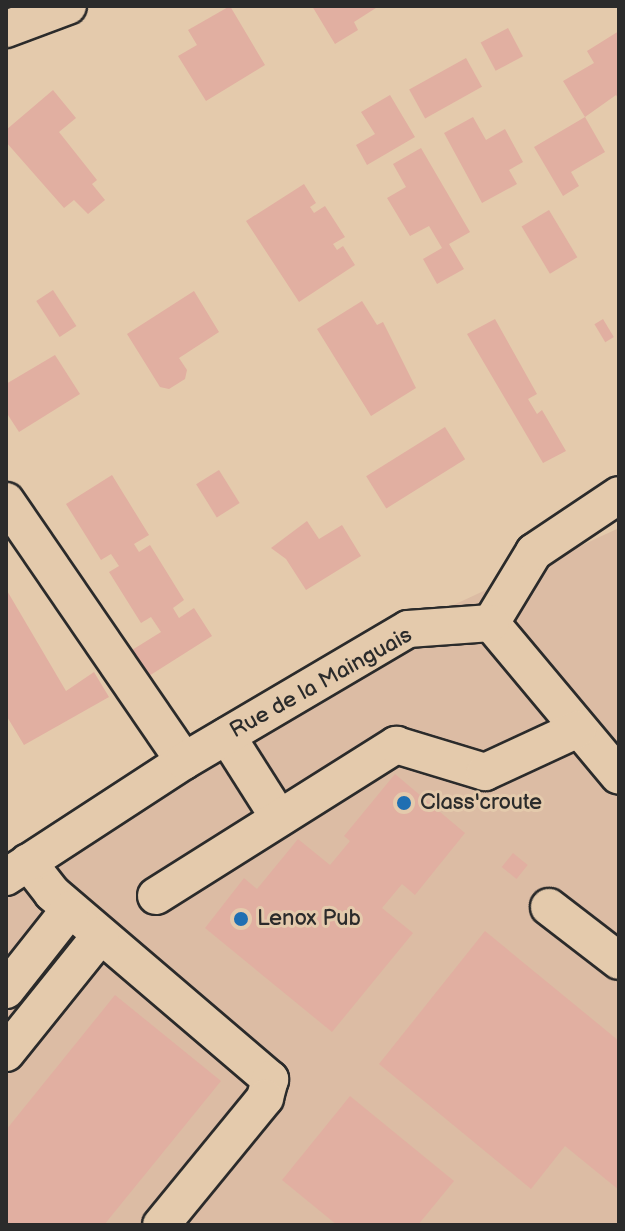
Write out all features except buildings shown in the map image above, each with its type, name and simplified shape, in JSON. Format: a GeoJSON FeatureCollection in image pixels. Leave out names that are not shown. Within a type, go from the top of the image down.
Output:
{"type":"FeatureCollection","features":[{"type":"Feature","properties":{"kind":"street"},"geometry":{"type":"LineString","coordinates":[[6,29],[68,6]]}},
{"type":"Feature","properties":{"kind":"street"},"geometry":{"type":"LineString","coordinates":[[619,495],[534,552],[491,623],[619,776]]}},
{"type":"Feature","properties":{"kind":"street"},"geometry":{"type":"LineString","coordinates":[[6,501],[184,761]]}},
{"type":"Feature","properties":{"kind":"street","name":"Rue de la Mainguais"},"geometry":{"type":"LineString","coordinates":[[17,870],[184,761],[408,629],[491,623]]}},
{"type":"Feature","properties":{"kind":"street"},"geometry":{"type":"LineString","coordinates":[[156,896],[396,745],[485,772],[578,729]]}},
{"type":"Feature","properties":{"kind":"street"},"geometry":{"type":"LineString","coordinates":[[227,736],[279,818]]}},
{"type":"Feature","properties":{"kind":"street"},"geometry":{"type":"LineString","coordinates":[[17,870],[70,909],[270,1079],[265,1098],[161,1225]]}},
{"type":"Feature","properties":{"kind":"street"},"geometry":{"type":"LineString","coordinates":[[549,907],[619,961]]}},
{"type":"Feature","properties":{"kind":"street"},"geometry":{"type":"LineString","coordinates":[[6,990],[70,909]]}},
{"type":"Feature","properties":{"kind":"street"},"geometry":{"type":"LineString","coordinates":[[6,1053],[101,935]]}},
{"type":"Feature","properties":{"kind":"shaded area"},"geometry":{"type":"Polygon","coordinates":[[[619,528],[619,1225],[6,1225],[6,874],[363,647],[619,528]]]}},
{"type":"Feature","properties":{"kind":"place","name":"Class'croute"},"geometry":{"type":"Point","coordinates":[404,803]}},
{"type":"Feature","properties":{"kind":"place","name":"Lenox Pub"},"geometry":{"type":"Point","coordinates":[241,919]}}]}
